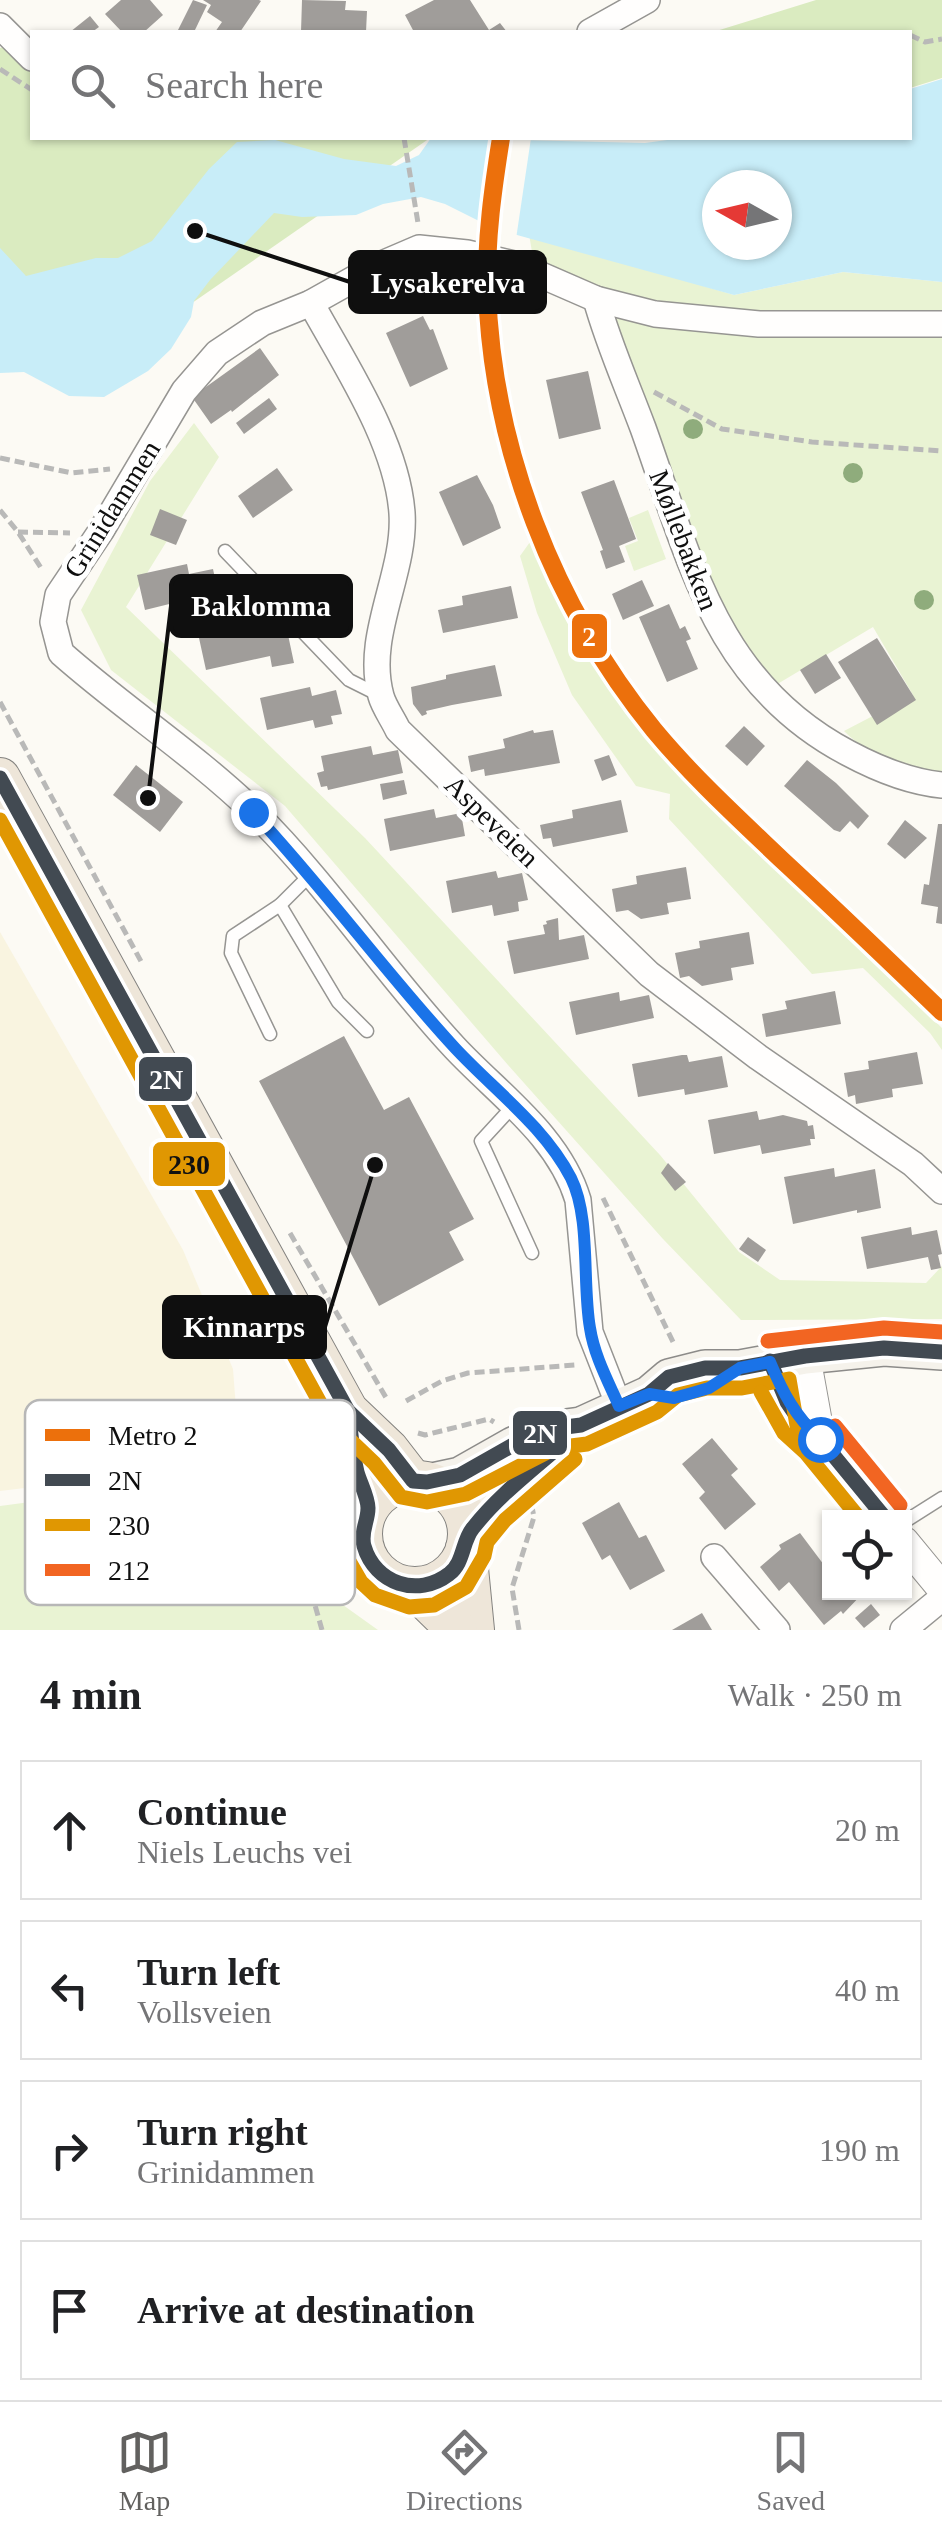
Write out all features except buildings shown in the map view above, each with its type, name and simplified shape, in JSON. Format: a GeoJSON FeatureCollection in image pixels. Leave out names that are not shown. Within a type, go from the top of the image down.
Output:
{"type":"FeatureCollection","features":[{"type":"Feature","properties":{"kind":"main road"},"geometry":{"type":"LineString","coordinates":[[0,778],[258,1253],[329,1400]]}},
{"type":"Feature","properties":{"kind":"main road"},"geometry":{"type":"LineString","coordinates":[[414,1588],[440,1581],[452,1573],[516,1462],[550,1429],[581,1425],[634,1400],[674,1398],[709,1388],[755,1365],[884,1348],[942,1352]]}},
{"type":"Feature","properties":{"kind":"main road"},"geometry":{"type":"LineString","coordinates":[[355,1435],[389,1450],[420,1482],[452,1496],[466,1520],[474,1630]]}},
{"type":"Feature","properties":{"kind":"main road"},"geometry":{"type":"LineString","coordinates":[[368,1508],[387,1489],[516,1462]]}},
{"type":"Feature","properties":{"kind":"main road"},"geometry":{"type":"LineString","coordinates":[[355,1466],[368,1508],[362,1534],[369,1560],[388,1580],[414,1588],[457,1630]]}},
{"type":"Feature","properties":{"kind":"street"},"geometry":{"type":"LineString","coordinates":[[594,30],[646,0]]}},
{"type":"Feature","properties":{"kind":"street"},"geometry":{"type":"LineString","coordinates":[[0,26],[30,56]]}},
{"type":"Feature","properties":{"kind":"street","name":"Grinidammen"},"geometry":{"type":"LineString","coordinates":[[634,1400],[590,1332],[581,1224],[572,1180],[554,1152],[434,1024],[310,874],[253,812],[61,653],[53,622],[58,595],[184,391],[217,354],[262,323],[311,303],[376,266],[419,248],[467,253],[535,270],[596,299],[706,322],[942,324]]}},
{"type":"Feature","properties":{"kind":"street","name":"Møllebakken"},"geometry":{"type":"LineString","coordinates":[[596,299],[688,561],[716,623],[764,692],[812,734],[852,756],[942,785]]}},
{"type":"Feature","properties":{"kind":"street","name":"Aspeveien"},"geometry":{"type":"LineString","coordinates":[[311,303],[366,405],[397,475],[403,517],[377,652],[381,696],[398,730],[649,974],[758,1057],[913,1164],[942,1190]]}},
{"type":"Feature","properties":{"kind":"street"},"geometry":{"type":"LineString","coordinates":[[805,1356],[820,1439]]}},
{"type":"Feature","properties":{"kind":"street"},"geometry":{"type":"LineString","coordinates":[[755,1365],[878,1510]]}},
{"type":"Feature","properties":{"kind":"street"},"geometry":{"type":"LineString","coordinates":[[912,1552],[942,1588]]}},
{"type":"Feature","properties":{"kind":"street"},"geometry":{"type":"LineString","coordinates":[[714,1557],[777,1630]]}},
{"type":"Feature","properties":{"kind":"street"},"geometry":{"type":"LineString","coordinates":[[903,1630],[942,1598]]}},
{"type":"Feature","properties":{"kind":"lane"},"geometry":{"type":"LineString","coordinates":[[224,551],[349,680],[381,696]]}},
{"type":"Feature","properties":{"kind":"lane"},"geometry":{"type":"LineString","coordinates":[[270,1034],[231,953],[230,942],[280,904],[310,874]]}},
{"type":"Feature","properties":{"kind":"lane"},"geometry":{"type":"LineString","coordinates":[[280,904],[338,1002],[367,1031]]}},
{"type":"Feature","properties":{"kind":"lane"},"geometry":{"type":"LineString","coordinates":[[514,1105],[480,1141],[532,1253]]}},
{"type":"Feature","properties":{"kind":"lane"},"geometry":{"type":"LineString","coordinates":[[912,1517],[942,1498]]}},
{"type":"Feature","properties":{"kind":"path"},"geometry":{"type":"LineString","coordinates":[[912,36],[925,42],[942,40]]}},
{"type":"Feature","properties":{"kind":"path"},"geometry":{"type":"LineString","coordinates":[[404,142],[415,202]]}},
{"type":"Feature","properties":{"kind":"path"},"geometry":{"type":"LineString","coordinates":[[621,374],[722,429],[812,442],[942,451]]}},
{"type":"Feature","properties":{"kind":"path"},"geometry":{"type":"LineString","coordinates":[[0,458],[72,473],[111,469],[147,455]]}},
{"type":"Feature","properties":{"kind":"path"},"geometry":{"type":"LineString","coordinates":[[0,510],[58,595]]}},
{"type":"Feature","properties":{"kind":"path"},"geometry":{"type":"LineString","coordinates":[[18,532],[101,531]]}},
{"type":"Feature","properties":{"kind":"path"},"geometry":{"type":"LineString","coordinates":[[0,702],[148,974]]}},
{"type":"Feature","properties":{"kind":"path"},"geometry":{"type":"LineString","coordinates":[[572,1180],[597,1185],[676,1348]]}},
{"type":"Feature","properties":{"kind":"path"},"geometry":{"type":"LineString","coordinates":[[284,1223],[388,1401]]}},
{"type":"Feature","properties":{"kind":"path"},"geometry":{"type":"LineString","coordinates":[[406,1402],[442,1381],[468,1373],[578,1365]]}},
{"type":"Feature","properties":{"kind":"path"},"geometry":{"type":"LineString","coordinates":[[408,1430],[426,1435],[488,1419],[500,1425],[530,1495],[534,1517],[512,1588],[520,1630]]}},
{"type":"Feature","properties":{"kind":"path"},"geometry":{"type":"LineString","coordinates":[[316,1605],[322,1630]]}},
{"type":"Feature","properties":{"kind":"shaded area"},"geometry":{"type":"Polygon","coordinates":[[[0,932],[183,1250],[233,1369],[235,1400],[25,1400],[25,1488],[0,1491],[0,932]]]}},
{"type":"Feature","properties":{"kind":"green space"},"geometry":{"type":"Polygon","coordinates":[[[816,0],[942,0],[942,78],[912,87],[912,30],[719,30],[816,0]]]}},
{"type":"Feature","properties":{"kind":"green space"},"geometry":{"type":"Polygon","coordinates":[[[0,48],[30,71],[30,140],[427,140],[117,355],[0,339],[0,48]]]}},
{"type":"Feature","properties":{"kind":"green space"},"geometry":{"type":"Polygon","coordinates":[[[529,234],[734,295],[843,272],[942,282],[942,777],[890,761],[844,731],[913,695],[873,627],[764,692],[716,623],[601,318],[535,270],[529,234]]]}},
{"type":"Feature","properties":{"kind":"green space"},"geometry":{"type":"Polygon","coordinates":[[[194,423],[219,457],[126,607],[365,838],[660,1155],[739,1252],[780,1280],[926,1283],[942,1266],[942,1319],[741,1320],[508,1065],[285,806],[111,670],[81,610],[150,481],[194,423]]]}},
{"type":"Feature","properties":{"kind":"green space"},"geometry":{"type":"Polygon","coordinates":[[[648,510],[666,559],[634,571],[625,546],[638,541],[629,518],[648,510]]]}},
{"type":"Feature","properties":{"kind":"green space"},"geometry":{"type":"Polygon","coordinates":[[[530,542],[603,672],[661,756],[942,1028],[942,1050],[930,1033],[863,968],[812,974],[669,819],[670,794],[636,786],[572,695],[537,613],[520,556],[530,542]]]}},
{"type":"Feature","properties":{"kind":"green space"},"geometry":{"type":"Polygon","coordinates":[[[25,1503],[25,1605],[343,1605],[378,1630],[0,1630],[0,1506],[25,1503]]]}},
{"type":"Feature","properties":{"kind":"water"},"geometry":{"type":"Polygon","coordinates":[[[942,79],[942,282],[843,272],[734,295],[495,229],[445,204],[421,197],[383,204],[356,215],[302,217],[274,213],[194,301],[191,317],[171,349],[148,371],[104,397],[69,396],[24,372],[0,373],[0,248],[26,276],[96,258],[118,258],[152,241],[209,169],[237,142],[275,140],[344,159],[396,166],[419,155],[430,140],[912,140],[912,88],[942,79]]]}},
{"type":"Feature","properties":{"kind":"pier"},"geometry":{"type":"Polygon","coordinates":[[[493,140],[531,140],[516,239],[480,227],[493,140]]]}},
{"type":"Feature","properties":{"kind":"metro line","name":"2"},"geometry":{"type":"LineString","coordinates":[[501,140],[487,289],[501,408],[535,523],[586,632],[654,730],[700,781],[942,1012]]}},
{"type":"Feature","properties":{"kind":"transit line","name":"2N"},"geometry":{"type":"LineString","coordinates":[[0,778],[342,1400]]}},
{"type":"Feature","properties":{"kind":"transit line","name":"230"},"geometry":{"type":"LineString","coordinates":[[0,820],[318,1400]]}},
{"type":"Feature","properties":{"kind":"transit line","name":"212"},"geometry":{"type":"LineString","coordinates":[[768,1341],[884,1328],[942,1332]]}},
{"type":"Feature","properties":{"kind":"transit line","name":"2N"},"geometry":{"type":"LineString","coordinates":[[355,1418],[389,1450],[413,1481],[427,1482],[460,1475],[550,1429],[581,1425],[649,1394],[669,1377],[705,1368],[740,1368],[884,1348],[942,1352]]}},
{"type":"Feature","properties":{"kind":"transit line","name":"2N"},"geometry":{"type":"LineString","coordinates":[[770,1361],[787,1402],[800,1421],[820,1439],[878,1510]]}},
{"type":"Feature","properties":{"kind":"transit line","name":"230"},"geometry":{"type":"LineString","coordinates":[[355,1445],[401,1497],[427,1502],[466,1494],[555,1448],[587,1444],[657,1412],[678,1395],[789,1379],[800,1443]]}},
{"type":"Feature","properties":{"kind":"transit line","name":"230"},"geometry":{"type":"LineString","coordinates":[[761,1392],[784,1433],[806,1453],[852,1510]]}},
{"type":"Feature","properties":{"kind":"transit line","name":"212"},"geometry":{"type":"LineString","coordinates":[[835,1426],[900,1505]]}},
{"type":"Feature","properties":{"kind":"transit line","name":"2N"},"geometry":{"type":"LineString","coordinates":[[355,1464],[368,1504],[363,1536],[370,1559],[388,1578],[411,1586],[424,1585],[449,1574],[458,1564],[469,1533],[483,1516],[562,1444]]}},
{"type":"Feature","properties":{"kind":"transit line","name":"230"},"geometry":{"type":"LineString","coordinates":[[355,1572],[375,1595],[409,1607],[434,1605],[466,1587],[484,1556],[487,1542],[505,1520],[575,1459]]}},
{"type":"Feature","properties":{"kind":"place","name":"Lysakerelva"},"geometry":{"type":"Point","coordinates":[195,231]}},
{"type":"Feature","properties":{"kind":"place","name":"Baklomma"},"geometry":{"type":"Point","coordinates":[148,798]}},
{"type":"Feature","properties":{"kind":"place","name":"Kinnarps"},"geometry":{"type":"Point","coordinates":[375,1165]}},
{"type":"Feature","properties":{"kind":"route"},"geometry":{"type":"LineString","coordinates":[[253,812],[310,874],[398,984],[457,1050],[514,1105],[572,1180],[581,1224],[590,1332],[619,1406],[649,1394],[674,1398],[692,1393],[709,1388],[740,1368],[770,1362],[787,1402],[820,1439]]}}]}
